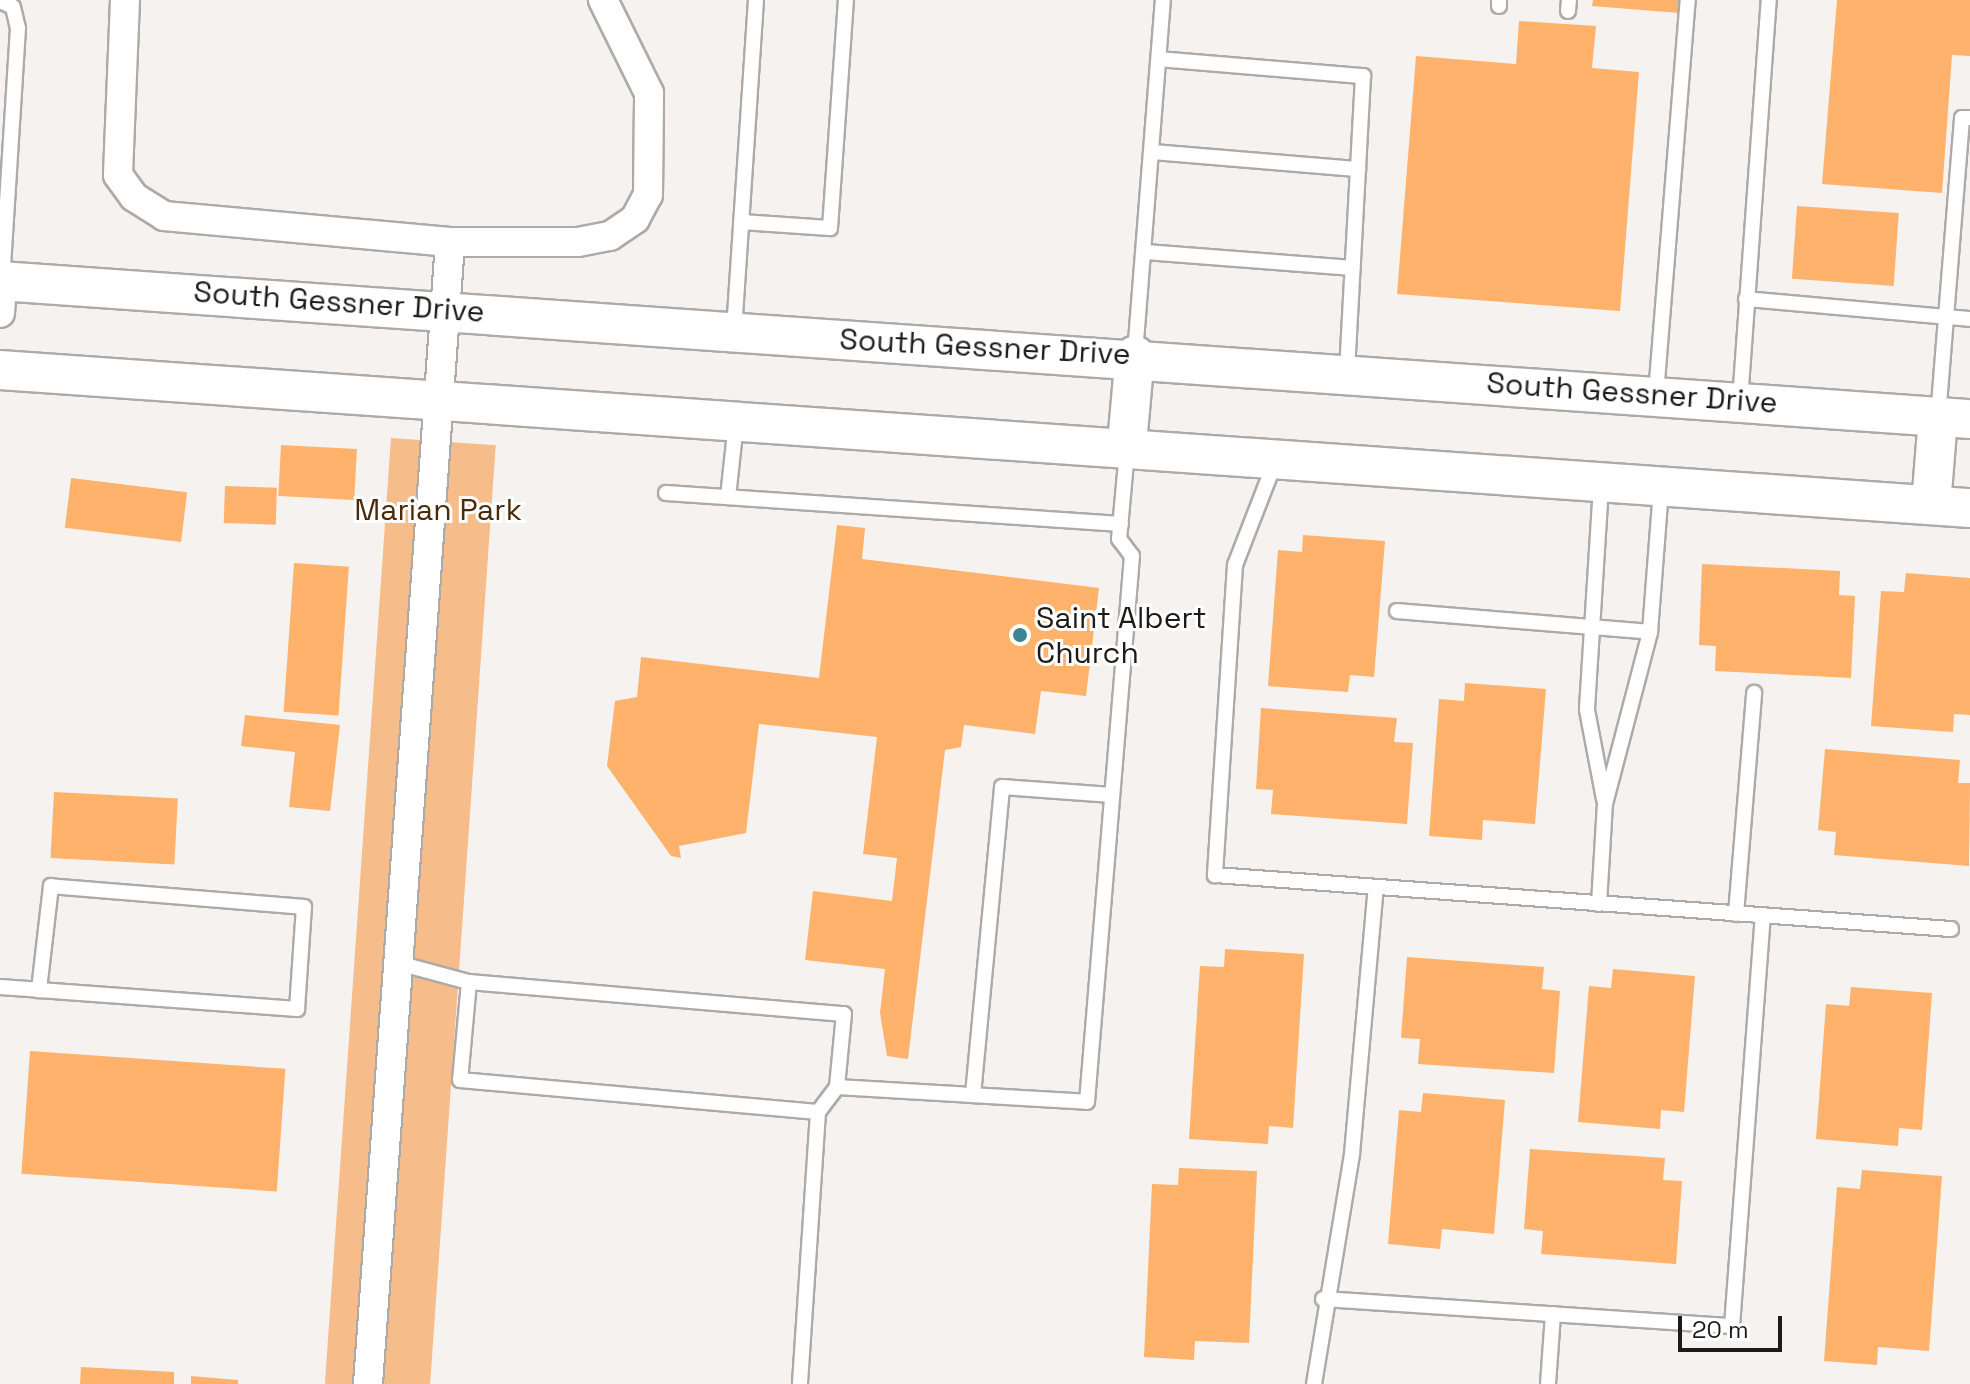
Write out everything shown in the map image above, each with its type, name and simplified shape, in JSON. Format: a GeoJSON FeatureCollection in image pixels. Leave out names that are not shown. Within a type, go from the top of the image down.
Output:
{"type":"FeatureCollection","features":[{"type":"Feature","properties":{"kind":"main road","name":"South Gessner Drive"},"geometry":{"type":"LineString","coordinates":[[1,292],[445,307],[733,332],[1135,355],[1954,418]]}},
{"type":"Feature","properties":{"kind":"main road"},"geometry":{"type":"LineString","coordinates":[[1127,444],[1135,355]]}},
{"type":"Feature","properties":{"kind":"main road"},"geometry":{"type":"LineString","coordinates":[[0,370],[1127,444],[1601,486],[1970,508]]}},
{"type":"Feature","properties":{"kind":"main road"},"geometry":{"type":"LineString","coordinates":[[1931,505],[1954,418]]}},
{"type":"Feature","properties":{"kind":"street"},"geometry":{"type":"LineString","coordinates":[[125,0],[115,147],[118,175],[134,197],[164,216],[450,242],[578,242],[610,236],[635,219],[648,195],[649,93],[603,0]]}},
{"type":"Feature","properties":{"kind":"street"},"geometry":{"type":"LineString","coordinates":[[368,1384],[450,242]]}},
{"type":"Feature","properties":{"kind":"lane"},"geometry":{"type":"LineString","coordinates":[[733,332],[756,0]]}},
{"type":"Feature","properties":{"kind":"lane"},"geometry":{"type":"LineString","coordinates":[[741,222],[830,228],[846,0]]}},
{"type":"Feature","properties":{"kind":"lane"},"geometry":{"type":"LineString","coordinates":[[1135,355],[1154,152],[1163,0]]}},
{"type":"Feature","properties":{"kind":"lane"},"geometry":{"type":"LineString","coordinates":[[1656,395],[1688,0]]}},
{"type":"Feature","properties":{"kind":"lane"},"geometry":{"type":"LineString","coordinates":[[1740,401],[1769,0]]}},
{"type":"Feature","properties":{"kind":"lane"},"geometry":{"type":"LineString","coordinates":[[0,1],[13,7],[18,28],[4,172],[1,292]]}},
{"type":"Feature","properties":{"kind":"lane"},"geometry":{"type":"LineString","coordinates":[[1159,59],[1363,76],[1347,371]]}},
{"type":"Feature","properties":{"kind":"lane"},"geometry":{"type":"LineString","coordinates":[[1954,418],[1946,317],[1962,118],[1970,118]]}},
{"type":"Feature","properties":{"kind":"lane"},"geometry":{"type":"LineString","coordinates":[[1154,152],[1358,169]]}},
{"type":"Feature","properties":{"kind":"lane"},"geometry":{"type":"LineString","coordinates":[[1146,252],[1352,268]]}},
{"type":"Feature","properties":{"kind":"lane"},"geometry":{"type":"LineString","coordinates":[[1746,299],[1970,319]]}},
{"type":"Feature","properties":{"kind":"lane"},"geometry":{"type":"LineString","coordinates":[[728,497],[736,419]]}},
{"type":"Feature","properties":{"kind":"lane"},"geometry":{"type":"LineString","coordinates":[[837,1087],[1087,1102],[1132,556],[1119,539],[1127,444]]}},
{"type":"Feature","properties":{"kind":"lane"},"geometry":{"type":"LineString","coordinates":[[1278,457],[1235,565],[1215,875],[1951,929]]}},
{"type":"Feature","properties":{"kind":"lane"},"geometry":{"type":"LineString","coordinates":[[1601,486],[1587,710],[1605,804]]}},
{"type":"Feature","properties":{"kind":"lane"},"geometry":{"type":"LineString","coordinates":[[1599,904],[1605,804],[1650,632],[1661,489]]}},
{"type":"Feature","properties":{"kind":"lane"},"geometry":{"type":"LineString","coordinates":[[666,493],[1121,524]]}},
{"type":"Feature","properties":{"kind":"lane"},"geometry":{"type":"LineString","coordinates":[[1397,611],[1650,632]]}},
{"type":"Feature","properties":{"kind":"lane"},"geometry":{"type":"LineString","coordinates":[[1736,914],[1754,693]]}},
{"type":"Feature","properties":{"kind":"lane"},"geometry":{"type":"LineString","coordinates":[[973,1095],[1002,787],[1112,795]]}},
{"type":"Feature","properties":{"kind":"lane"},"geometry":{"type":"LineString","coordinates":[[0,987],[39,990],[297,1009],[304,907],[51,886],[39,990]]}},
{"type":"Feature","properties":{"kind":"lane"},"geometry":{"type":"LineString","coordinates":[[1314,1384],[1323,1299],[1352,1154],[1376,887]]}},
{"type":"Feature","properties":{"kind":"lane"},"geometry":{"type":"LineString","coordinates":[[1323,1299],[1732,1326],[1763,915]]}},
{"type":"Feature","properties":{"kind":"lane"},"geometry":{"type":"LineString","coordinates":[[398,963],[469,982],[844,1014],[837,1087],[818,1112],[800,1384]]}},
{"type":"Feature","properties":{"kind":"lane"},"geometry":{"type":"LineString","coordinates":[[469,982],[460,1080],[818,1112]]}},
{"type":"Feature","properties":{"kind":"lane"},"geometry":{"type":"LineString","coordinates":[[1548,1384],[1553,1314]]}},
{"type":"Feature","properties":{"kind":"green space","name":"Marian Park"},"geometry":{"type":"Polygon","coordinates":[[[391,438],[496,445],[430,1384],[325,1384],[391,438]]]}},
{"type":"Feature","properties":{"kind":"building"},"geometry":{"type":"Polygon","coordinates":[[[1593,0],[1680,0],[1679,13],[1592,6],[1593,0]]]}},
{"type":"Feature","properties":{"kind":"building"},"geometry":{"type":"Polygon","coordinates":[[[1837,0],[1970,0],[1970,56],[1952,55],[1942,193],[1822,184],[1837,0]]]}},
{"type":"Feature","properties":{"kind":"building"},"geometry":{"type":"Polygon","coordinates":[[[1519,21],[1596,26],[1592,68],[1639,72],[1620,311],[1397,294],[1416,56],[1516,64],[1519,21]]]}},
{"type":"Feature","properties":{"kind":"building"},"geometry":{"type":"Polygon","coordinates":[[[1797,206],[1899,213],[1894,286],[1792,279],[1797,206]]]}},
{"type":"Feature","properties":{"kind":"building"},"geometry":{"type":"Polygon","coordinates":[[[281,445],[357,449],[354,500],[278,496],[281,445]]]}},
{"type":"Feature","properties":{"kind":"building"},"geometry":{"type":"Polygon","coordinates":[[[71,478],[187,492],[181,542],[65,528],[71,478]]]}},
{"type":"Feature","properties":{"kind":"building"},"geometry":{"type":"Polygon","coordinates":[[[225,486],[277,488],[276,525],[224,523],[225,486]]]}},
{"type":"Feature","properties":{"kind":"building"},"geometry":{"type":"Polygon","coordinates":[[[837,525],[865,528],[862,559],[1099,588],[1086,696],[1041,691],[1035,734],[964,725],[961,747],[945,750],[908,1059],[887,1056],[880,1013],[885,969],[805,960],[813,891],[892,901],[897,858],[863,854],[877,737],[759,724],[746,833],[679,846],[681,858],[671,856],[607,766],[615,701],[637,697],[641,657],[819,678],[837,525]]]}},
{"type":"Feature","properties":{"kind":"building"},"geometry":{"type":"Polygon","coordinates":[[[1303,535],[1385,541],[1374,677],[1350,675],[1348,692],[1268,686],[1278,550],[1302,552],[1303,535]]]}},
{"type":"Feature","properties":{"kind":"building"},"geometry":{"type":"Polygon","coordinates":[[[294,563],[349,567],[338,715],[284,712],[294,563]]]}},
{"type":"Feature","properties":{"kind":"building"},"geometry":{"type":"Polygon","coordinates":[[[1702,564],[1840,571],[1839,595],[1855,596],[1851,678],[1715,671],[1716,646],[1699,645],[1702,564]]]}},
{"type":"Feature","properties":{"kind":"building"},"geometry":{"type":"Polygon","coordinates":[[[1906,573],[1970,578],[1970,715],[1954,714],[1953,732],[1871,726],[1881,591],[1904,592],[1906,573]]]}},
{"type":"Feature","properties":{"kind":"building"},"geometry":{"type":"Polygon","coordinates":[[[1465,683],[1546,689],[1535,824],[1483,820],[1482,840],[1429,836],[1439,699],[1464,701],[1465,683]]]}},
{"type":"Feature","properties":{"kind":"building"},"geometry":{"type":"Polygon","coordinates":[[[1261,708],[1397,718],[1394,742],[1413,743],[1407,824],[1271,814],[1273,790],[1256,789],[1261,708]]]}},
{"type":"Feature","properties":{"kind":"building"},"geometry":{"type":"Polygon","coordinates":[[[245,715],[340,725],[330,811],[289,807],[295,752],[241,746],[245,715]]]}},
{"type":"Feature","properties":{"kind":"building"},"geometry":{"type":"Polygon","coordinates":[[[1825,749],[1960,760],[1958,783],[1970,783],[1969,866],[1834,855],[1836,832],[1818,830],[1825,749]]]}},
{"type":"Feature","properties":{"kind":"building"},"geometry":{"type":"Polygon","coordinates":[[[54,792],[178,798],[174,864],[51,858],[54,792]]]}},
{"type":"Feature","properties":{"kind":"building"},"geometry":{"type":"Polygon","coordinates":[[[1225,949],[1304,954],[1293,1128],[1269,1126],[1268,1144],[1189,1139],[1200,966],[1224,967],[1225,949]]]}},
{"type":"Feature","properties":{"kind":"building"},"geometry":{"type":"Polygon","coordinates":[[[1407,957],[1544,967],[1542,989],[1560,991],[1554,1073],[1418,1064],[1420,1039],[1401,1038],[1407,957]]]}},
{"type":"Feature","properties":{"kind":"building"},"geometry":{"type":"Polygon","coordinates":[[[1613,969],[1695,976],[1684,1112],[1661,1110],[1660,1129],[1578,1122],[1589,986],[1611,988],[1613,969]]]}},
{"type":"Feature","properties":{"kind":"building"},"geometry":{"type":"Polygon","coordinates":[[[1851,987],[1932,993],[1922,1130],[1899,1128],[1898,1146],[1816,1139],[1826,1004],[1849,1006],[1851,987]]]}},
{"type":"Feature","properties":{"kind":"building"},"geometry":{"type":"Polygon","coordinates":[[[30,1051],[285,1069],[277,1192],[21,1174],[30,1051]]]}},
{"type":"Feature","properties":{"kind":"building"},"geometry":{"type":"Polygon","coordinates":[[[1423,1093],[1505,1100],[1494,1234],[1442,1229],[1440,1249],[1388,1244],[1399,1110],[1421,1112],[1423,1093]]]}},
{"type":"Feature","properties":{"kind":"building"},"geometry":{"type":"Polygon","coordinates":[[[1530,1149],[1665,1158],[1663,1180],[1682,1181],[1676,1264],[1541,1254],[1543,1231],[1524,1229],[1530,1149]]]}},
{"type":"Feature","properties":{"kind":"building"},"geometry":{"type":"Polygon","coordinates":[[[1179,1168],[1257,1171],[1249,1343],[1195,1341],[1194,1360],[1144,1357],[1152,1184],[1178,1185],[1179,1168]]]}},
{"type":"Feature","properties":{"kind":"building"},"geometry":{"type":"Polygon","coordinates":[[[1862,1170],[1942,1176],[1929,1351],[1878,1347],[1877,1365],[1824,1361],[1837,1187],[1860,1189],[1862,1170]]]}},
{"type":"Feature","properties":{"kind":"building"},"geometry":{"type":"Polygon","coordinates":[[[81,1367],[174,1372],[174,1384],[80,1384],[81,1367]]]}},
{"type":"Feature","properties":{"kind":"building"},"geometry":{"type":"Polygon","coordinates":[[[191,1376],[238,1380],[238,1384],[191,1384],[191,1376]]]}},
{"type":"Feature","properties":{"kind":"place","name":"Saint Albert Church"},"geometry":{"type":"Point","coordinates":[1020,635]}}]}
